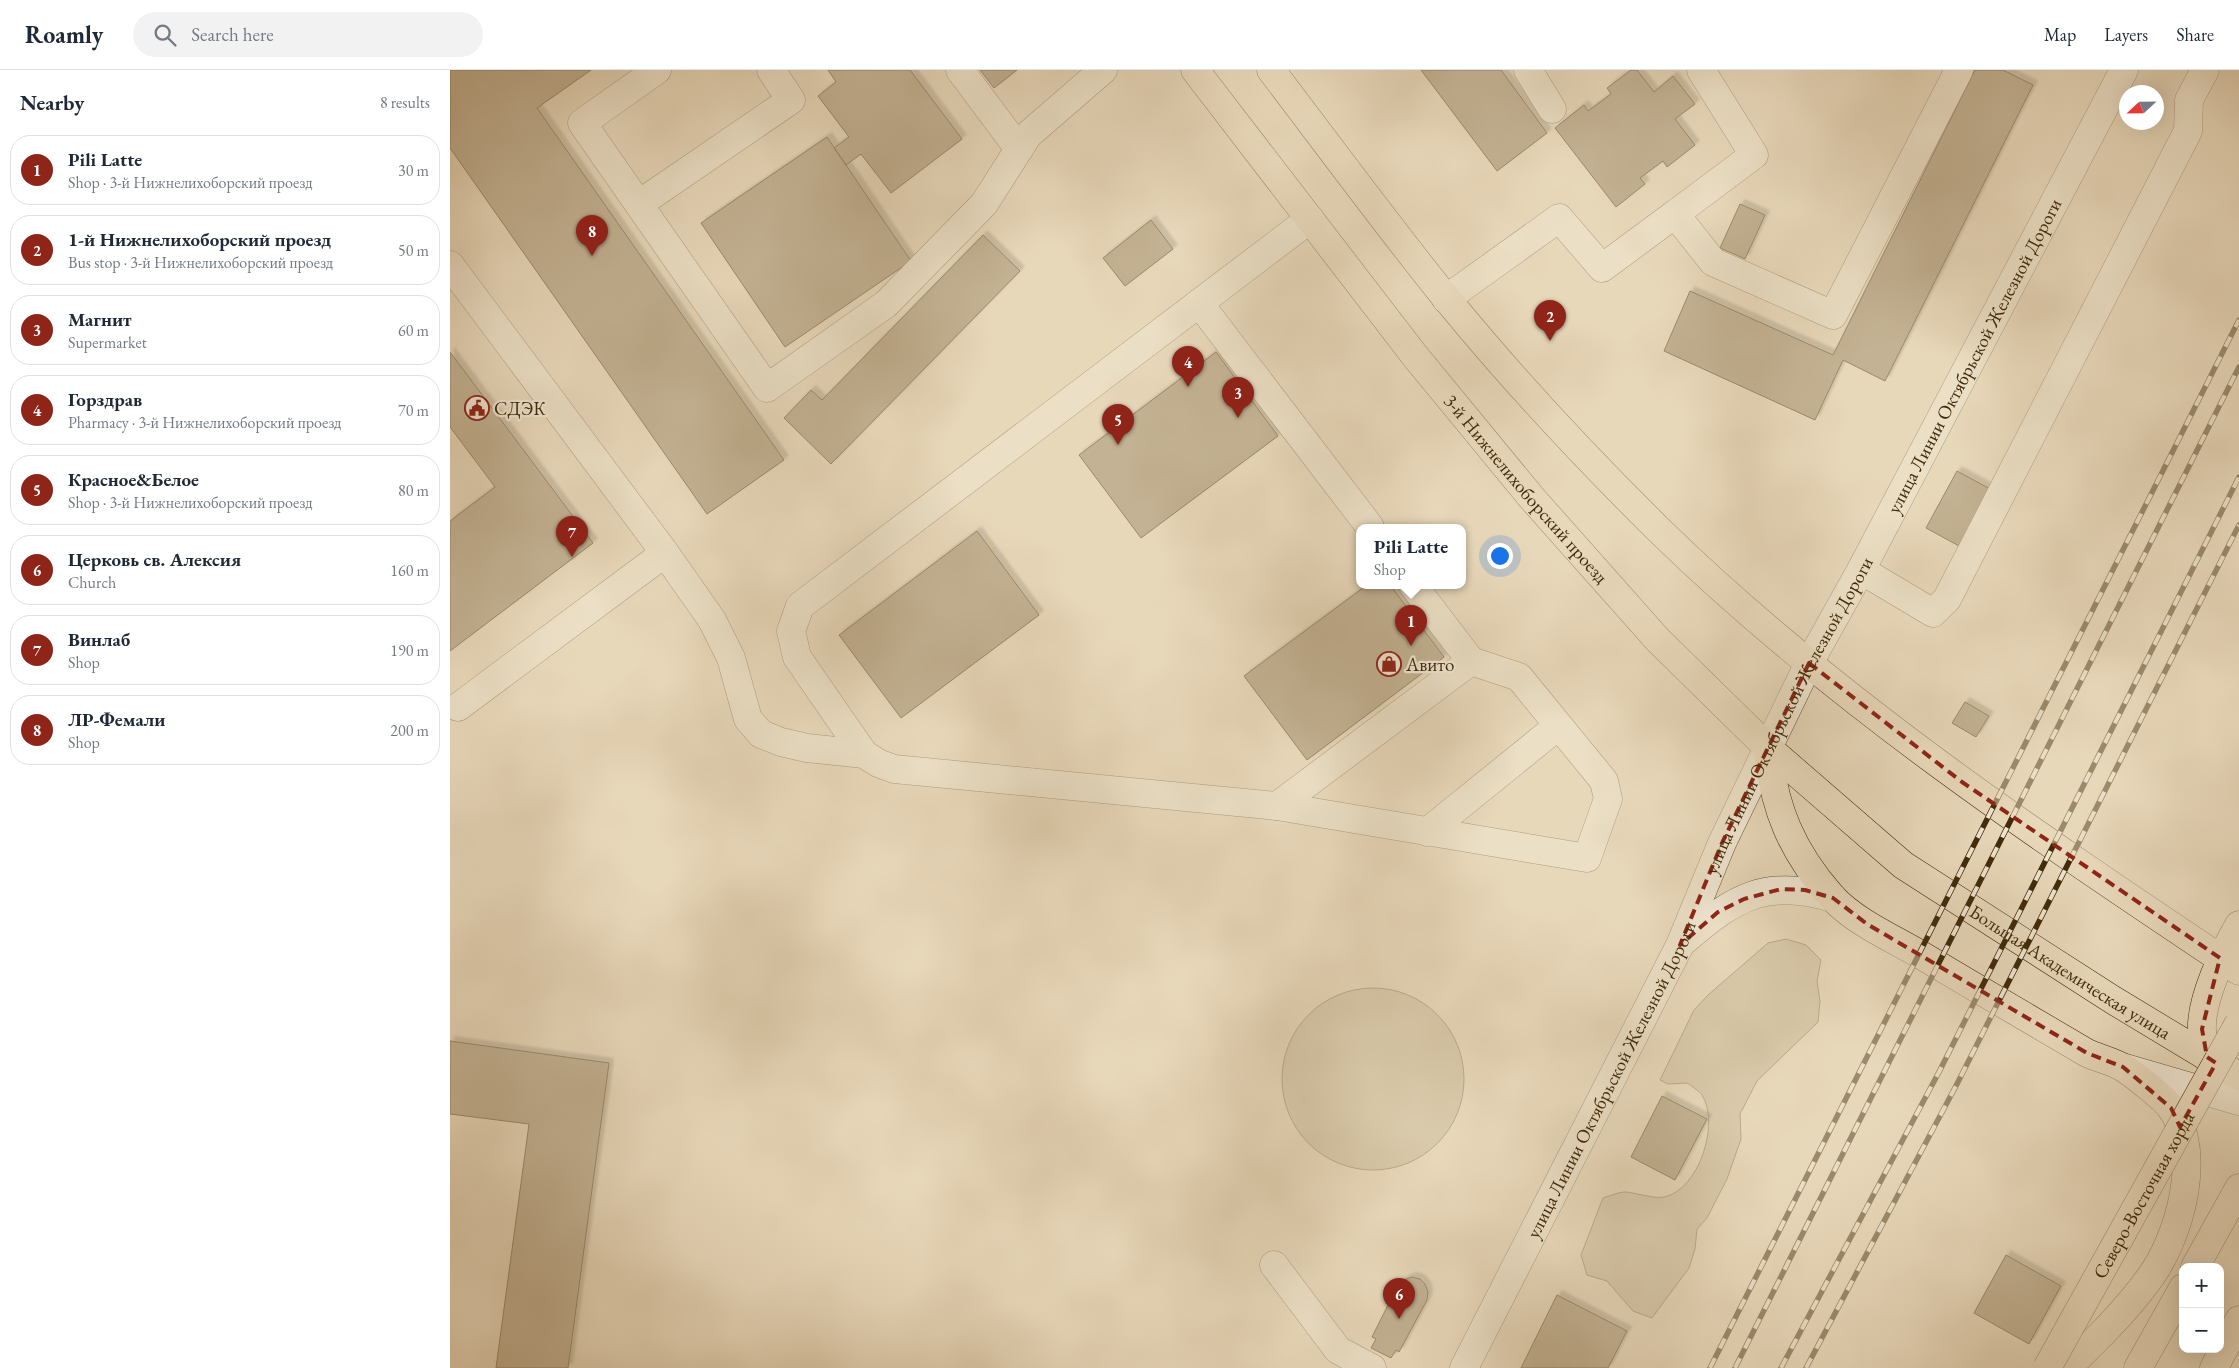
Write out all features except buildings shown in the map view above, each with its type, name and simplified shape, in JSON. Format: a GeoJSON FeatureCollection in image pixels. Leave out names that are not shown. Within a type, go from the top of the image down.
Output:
{"type":"FeatureCollection","features":[{"type":"Feature","properties":{"kind":"main road","name":"3-й Нижнелихоборский проезд"},"geometry":{"type":"LineString","coordinates":[[1195,70],[1415,356],[1531,497],[1663,645],[1768,748],[1902,865]]}},
{"type":"Feature","properties":{"kind":"main road"},"geometry":{"type":"LineString","coordinates":[[1271,70],[1446,299],[1588,458],[1660,531],[1737,602],[1873,715],[1962,782],[2230,964]]}},
{"type":"Feature","properties":{"kind":"main road"},"geometry":{"type":"LineString","coordinates":[[1768,748],[1771,778],[1778,810],[1798,851],[1833,898],[1867,924],[2087,1053],[2123,1067],[2171,1108],[2181,1129],[2185,1153],[2186,1191],[2177,1228],[2150,1278],[2116,1321],[2067,1368]]}},
{"type":"Feature","properties":{"kind":"main road","name":"Большая Академическая улица"},"geometry":{"type":"LineString","coordinates":[[1902,865],[2105,996],[2239,1076]]}},
{"type":"Feature","properties":{"kind":"main road"},"geometry":{"type":"LineString","coordinates":[[2207,1057],[2202,1029],[2207,1000],[2230,964],[2239,925]]}},
{"type":"Feature","properties":{"kind":"main road","name":"Северо-Восточная хорда"},"geometry":{"type":"LineString","coordinates":[[2047,1368],[2239,1023]]}},
{"type":"Feature","properties":{"kind":"main road"},"geometry":{"type":"LineString","coordinates":[[2197,1263],[2239,1188]]}},
{"type":"Feature","properties":{"kind":"main road"},"geometry":{"type":"LineString","coordinates":[[2138,1368],[2179,1295]]}},
{"type":"Feature","properties":{"kind":"main road"},"geometry":{"type":"LineString","coordinates":[[2214,1368],[2239,1320]]}},
{"type":"Feature","properties":{"kind":"street"},"geometry":{"type":"LineString","coordinates":[[656,70],[582,122],[767,388],[886,304],[984,204],[1028,135],[1103,70]]}},
{"type":"Feature","properties":{"kind":"street"},"geometry":{"type":"LineString","coordinates":[[639,204],[791,100],[770,70]]}},
{"type":"Feature","properties":{"kind":"street"},"geometry":{"type":"LineString","coordinates":[[960,70],[1019,149]]}},
{"type":"Feature","properties":{"kind":"street"},"geometry":{"type":"LineString","coordinates":[[1528,70],[1552,109]]}},
{"type":"Feature","properties":{"kind":"street"},"geometry":{"type":"LineString","coordinates":[[1446,299],[1559,218],[1602,268],[1754,155],[1700,70]]}},
{"type":"Feature","properties":{"kind":"street"},"geometry":{"type":"LineString","coordinates":[[1674,214],[1713,262],[1833,315],[1959,70]]}},
{"type":"Feature","properties":{"kind":"street","name":"улица Линии Октябрьской Железной Дороги"},"geometry":{"type":"LineString","coordinates":[[1464,1368],[1680,945],[1722,843],[1809,663],[1861,570],[2124,70]]}},
{"type":"Feature","properties":{"kind":"street"},"geometry":{"type":"LineString","coordinates":[[1861,570],[1932,613],[1947,599],[2188,131],[2189,100],[2205,70]]}},
{"type":"Feature","properties":{"kind":"street"},"geometry":{"type":"LineString","coordinates":[[1310,219],[800,606],[791,631],[798,657],[864,754],[878,763],[894,769],[1277,806],[1587,858],[1608,799],[1604,781],[1519,678],[1472,661],[1416,589]]}},
{"type":"Feature","properties":{"kind":"street"},"geometry":{"type":"LineString","coordinates":[[450,265],[665,553],[712,620],[731,658],[748,720],[761,734],[781,742],[807,748],[864,754]]}},
{"type":"Feature","properties":{"kind":"street"},"geometry":{"type":"LineString","coordinates":[[1199,303],[1368,524]]}},
{"type":"Feature","properties":{"kind":"street"},"geometry":{"type":"LineString","coordinates":[[458,708],[665,553]]}},
{"type":"Feature","properties":{"kind":"street"},"geometry":{"type":"LineString","coordinates":[[1277,806],[1472,661]]}},
{"type":"Feature","properties":{"kind":"street"},"geometry":{"type":"LineString","coordinates":[[1426,832],[1558,726]]}},
{"type":"Feature","properties":{"kind":"street"},"geometry":{"type":"LineString","coordinates":[[1680,945],[1718,912],[1744,899],[1781,889],[1805,890],[1833,898]]}},
{"type":"Feature","properties":{"kind":"street"},"geometry":{"type":"LineString","coordinates":[[2123,1067],[2239,1101]]}},
{"type":"Feature","properties":{"kind":"street"},"geometry":{"type":"LineString","coordinates":[[1274,1265],[1338,1350],[1372,1368]]}},
{"type":"Feature","properties":{"kind":"highlighted area"},"geometry":{"type":"Polygon","coordinates":[[[1809,663],[1962,782],[2220,958],[2202,1029],[2207,1057],[2216,1063],[2180,1127],[2171,1108],[2123,1067],[2087,1053],[1867,924],[1833,898],[1805,890],[1781,889],[1744,899],[1718,912],[1680,945],[1722,843],[1809,663]]]}},
{"type":"Feature","properties":{"kind":"shaded area"},"geometry":{"type":"Polygon","coordinates":[[[1786,939],[1806,945],[1821,960],[1817,981],[1820,1001],[1818,1022],[1757,1081],[1740,1114],[1741,1139],[1727,1179],[1707,1218],[1697,1229],[1695,1249],[1689,1268],[1652,1318],[1633,1311],[1607,1281],[1587,1275],[1581,1255],[1603,1198],[1626,1192],[1650,1197],[1664,1197],[1676,1192],[1687,1182],[1703,1154],[1709,1122],[1707,1107],[1702,1095],[1687,1083],[1668,1084],[1660,1080],[1694,1010],[1708,995],[1768,943],[1786,939]]]}},
{"type":"Feature","properties":{"kind":"shaded area"},"geometry":{"type":"Polygon","coordinates":[[[1373,988],[1391,990],[1408,995],[1424,1003],[1443,1021],[1457,1044],[1462,1061],[1464,1079],[1462,1097],[1457,1114],[1449,1130],[1431,1149],[1408,1163],[1391,1168],[1373,1170],[1355,1168],[1338,1163],[1322,1155],[1303,1137],[1289,1114],[1284,1097],[1282,1079],[1284,1061],[1289,1044],[1297,1028],[1315,1009],[1338,995],[1355,990],[1373,988]]]}},
{"type":"Feature","properties":{"kind":"railway"},"geometry":{"type":"LineString","coordinates":[[1710,1368],[2239,320]]}},
{"type":"Feature","properties":{"kind":"railway"},"geometry":{"type":"LineString","coordinates":[[1735,1368],[2239,367]]}},
{"type":"Feature","properties":{"kind":"railway"},"geometry":{"type":"LineString","coordinates":[[1781,1368],[1939,1072],[2239,477]]}},
{"type":"Feature","properties":{"kind":"railway"},"geometry":{"type":"LineString","coordinates":[[1806,1368],[1957,1084],[2239,525]]}},
{"type":"Feature","properties":{"kind":"place","name":"ЛР-Фемали"},"geometry":{"type":"Point","coordinates":[592,256]}},
{"type":"Feature","properties":{"kind":"place","name":"1-й Нижнелихоборский проезд"},"geometry":{"type":"Point","coordinates":[1550,341]}},
{"type":"Feature","properties":{"kind":"place","name":"Горздрав"},"geometry":{"type":"Point","coordinates":[1188,387]}},
{"type":"Feature","properties":{"kind":"place","name":"СДЭК"},"geometry":{"type":"Point","coordinates":[477,408]}},
{"type":"Feature","properties":{"kind":"place","name":"Магнит"},"geometry":{"type":"Point","coordinates":[1238,418]}},
{"type":"Feature","properties":{"kind":"place","name":"Красное&Белое"},"geometry":{"type":"Point","coordinates":[1118,445]}},
{"type":"Feature","properties":{"kind":"place","name":"Винлаб"},"geometry":{"type":"Point","coordinates":[572,557]}},
{"type":"Feature","properties":{"kind":"place","name":"Pili Latte"},"geometry":{"type":"Point","coordinates":[1411,646]}},
{"type":"Feature","properties":{"kind":"place","name":"Авито"},"geometry":{"type":"Point","coordinates":[1389,664]}},
{"type":"Feature","properties":{"kind":"place","name":"Церковь св. Алексия"},"geometry":{"type":"Point","coordinates":[1399,1319]}}]}
